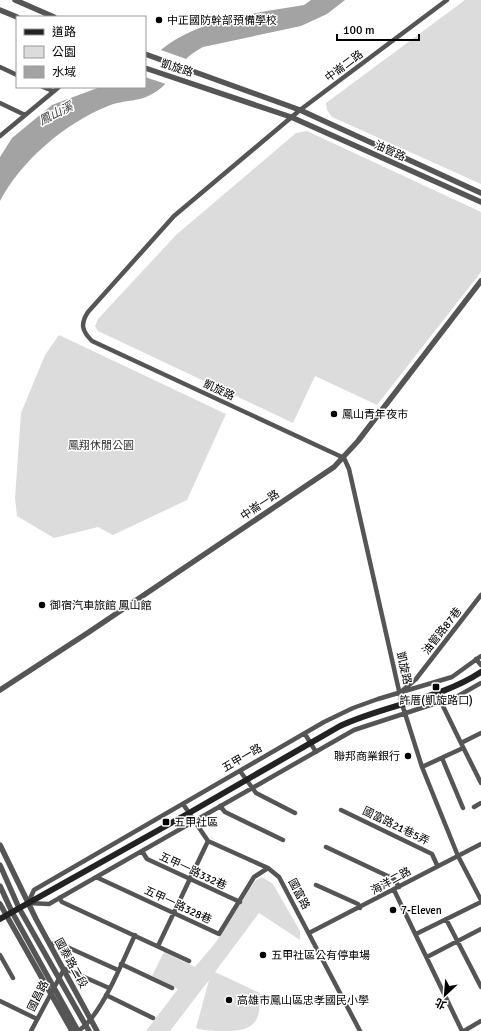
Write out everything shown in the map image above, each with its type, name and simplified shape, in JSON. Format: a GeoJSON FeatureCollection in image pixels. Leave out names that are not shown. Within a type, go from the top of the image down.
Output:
{"type":"FeatureCollection","features":[{"type":"Feature","properties":{"kind":"main road","name":"五甲一路"},"geometry":{"type":"LineString","coordinates":[[6,915],[357,718],[461,684],[481,672]]}},
{"type":"Feature","properties":{"kind":"street"},"geometry":{"type":"LineString","coordinates":[[15,0],[52,16]]}},
{"type":"Feature","properties":{"kind":"street","name":"中崙二路"},"geometry":{"type":"LineString","coordinates":[[291,117],[447,0]]}},
{"type":"Feature","properties":{"kind":"street"},"geometry":{"type":"LineString","coordinates":[[0,10],[16,17]]}},
{"type":"Feature","properties":{"kind":"street","name":"凱旋路"},"geometry":{"type":"LineString","coordinates":[[146,54],[300,110]]}},
{"type":"Feature","properties":{"kind":"street"},"geometry":{"type":"LineString","coordinates":[[0,68],[16,75]]}},
{"type":"Feature","properties":{"kind":"street","name":"凱旋路"},"geometry":{"type":"LineString","coordinates":[[146,68],[291,117]]}},
{"type":"Feature","properties":{"kind":"street"},"geometry":{"type":"LineString","coordinates":[[45,88],[52,91]]}},
{"type":"Feature","properties":{"kind":"street"},"geometry":{"type":"LineString","coordinates":[[0,136],[57,88]]}},
{"type":"Feature","properties":{"kind":"street"},"geometry":{"type":"LineString","coordinates":[[0,103],[25,114]]}},
{"type":"Feature","properties":{"kind":"street","name":"油管路"},"geometry":{"type":"LineString","coordinates":[[300,110],[481,193]]}},
{"type":"Feature","properties":{"kind":"street","name":"凱旋路"},"geometry":{"type":"LineString","coordinates":[[291,117],[174,216],[88,312],[83,320],[83,327],[86,336],[92,342],[344,458],[349,469],[402,704],[422,767],[458,856],[481,901]]}},
{"type":"Feature","properties":{"kind":"street","name":"油管路"},"geometry":{"type":"LineString","coordinates":[[291,117],[481,202]]}},
{"type":"Feature","properties":{"kind":"street","name":"中崙一路"},"geometry":{"type":"LineString","coordinates":[[0,690],[207,553],[328,471],[344,458],[481,281]]}},
{"type":"Feature","properties":{"kind":"street","name":"油管路87巷"},"geometry":{"type":"LineString","coordinates":[[399,694],[416,679],[481,595]]}},
{"type":"Feature","properties":{"kind":"street","name":"五甲一路"},"geometry":{"type":"LineString","coordinates":[[28,903],[34,890],[305,734],[353,708],[452,677],[481,656]]}},
{"type":"Feature","properties":{"kind":"street"},"geometry":{"type":"LineString","coordinates":[[476,659],[481,665]]}},
{"type":"Feature","properties":{"kind":"street"},"geometry":{"type":"LineString","coordinates":[[28,903],[44,905],[59,898],[354,730],[458,696],[481,682]]}},
{"type":"Feature","properties":{"kind":"street"},"geometry":{"type":"LineString","coordinates":[[440,702],[462,746],[479,772],[481,783]]}},
{"type":"Feature","properties":{"kind":"street"},"geometry":{"type":"LineString","coordinates":[[422,767],[442,758],[481,733]]}},
{"type":"Feature","properties":{"kind":"street"},"geometry":{"type":"LineString","coordinates":[[305,734],[316,752]]}},
{"type":"Feature","properties":{"kind":"street"},"geometry":{"type":"LineString","coordinates":[[442,758],[463,808]]}},
{"type":"Feature","properties":{"kind":"street"},"geometry":{"type":"LineString","coordinates":[[240,771],[256,793],[295,813]]}},
{"type":"Feature","properties":{"kind":"street"},"geometry":{"type":"LineString","coordinates":[[474,807],[481,803]]}},
{"type":"Feature","properties":{"kind":"street"},"geometry":{"type":"LineString","coordinates":[[158,946],[208,841],[184,804]]}},
{"type":"Feature","properties":{"kind":"street"},"geometry":{"type":"LineString","coordinates":[[220,806],[225,812],[283,840]]}},
{"type":"Feature","properties":{"kind":"street","name":"國富路21巷5弄"},"geometry":{"type":"LineString","coordinates":[[341,810],[432,854],[437,865]]}},
{"type":"Feature","properties":{"kind":"street","name":"國富路"},"geometry":{"type":"LineString","coordinates":[[208,841],[268,868],[279,877],[360,1031]]}},
{"type":"Feature","properties":{"kind":"street","name":"海洋二路"},"geometry":{"type":"LineString","coordinates":[[309,933],[360,908],[437,865],[481,844]]}},
{"type":"Feature","properties":{"kind":"street","name":"國泰路二段"},"geometry":{"type":"LineString","coordinates":[[0,845],[63,971],[97,1031]]}},
{"type":"Feature","properties":{"kind":"street"},"geometry":{"type":"LineString","coordinates":[[326,847],[394,879],[396,888],[416,934],[463,1031],[481,1021]]}},
{"type":"Feature","properties":{"kind":"street","name":"五甲一路332巷"},"geometry":{"type":"LineString","coordinates":[[142,851],[147,859],[240,902]]}},
{"type":"Feature","properties":{"kind":"street","name":"國泰路二段"},"geometry":{"type":"LineString","coordinates":[[0,865],[19,908],[88,1028]]}},
{"type":"Feature","properties":{"kind":"street","name":"五甲一路328巷"},"geometry":{"type":"LineString","coordinates":[[96,877],[219,934],[254,878],[268,868]]}},
{"type":"Feature","properties":{"kind":"street"},"geometry":{"type":"LineString","coordinates":[[316,885],[358,904],[360,908]]}},
{"type":"Feature","properties":{"kind":"street"},"geometry":{"type":"LineString","coordinates":[[0,886],[6,915],[53,987],[78,1031],[88,1028],[91,1019],[106,995],[135,935]]}},
{"type":"Feature","properties":{"kind":"street"},"geometry":{"type":"LineString","coordinates":[[59,898],[62,902],[189,961]]}},
{"type":"Feature","properties":{"kind":"street"},"geometry":{"type":"LineString","coordinates":[[416,934],[481,901]]}},
{"type":"Feature","properties":{"kind":"street"},"geometry":{"type":"LineString","coordinates":[[0,904],[72,1031]]}},
{"type":"Feature","properties":{"kind":"street"},"geometry":{"type":"LineString","coordinates":[[446,919],[481,987]]}},
{"type":"Feature","properties":{"kind":"street"},"geometry":{"type":"LineString","coordinates":[[427,957],[481,929]]}},
{"type":"Feature","properties":{"kind":"street"},"geometry":{"type":"LineString","coordinates":[[50,945],[56,942],[118,970]]}},
{"type":"Feature","properties":{"kind":"street"},"geometry":{"type":"LineString","coordinates":[[0,955],[13,978]]}},
{"type":"Feature","properties":{"kind":"street"},"geometry":{"type":"LineString","coordinates":[[121,964],[172,988]]}},
{"type":"Feature","properties":{"kind":"street"},"geometry":{"type":"LineString","coordinates":[[63,971],[66,970],[109,988]]}},
{"type":"Feature","properties":{"kind":"street","name":"國昌路"},"geometry":{"type":"LineString","coordinates":[[31,1031],[53,987],[63,971]]}},
{"type":"Feature","properties":{"kind":"street"},"geometry":{"type":"LineString","coordinates":[[106,995],[153,1018]]}},
{"type":"Feature","properties":{"kind":"street"},"geometry":{"type":"LineString","coordinates":[[0,1001],[37,1019]]}},
{"type":"Feature","properties":{"kind":"green space"},"geometry":{"type":"Polygon","coordinates":[[[465,0],[481,0],[481,184],[332,117],[327,110],[326,103],[465,0]]]}},
{"type":"Feature","properties":{"kind":"green space"},"geometry":{"type":"Polygon","coordinates":[[[307,131],[481,212],[481,272],[377,405],[315,376],[293,423],[98,331],[95,326],[98,319],[176,235],[296,133],[307,131]]]}},
{"type":"Feature","properties":{"kind":"green space","name":"鳳翔休閒公園"},"geometry":{"type":"Polygon","coordinates":[[[59,335],[226,414],[187,500],[113,535],[98,527],[54,538],[17,516],[15,498],[21,413],[45,355],[59,335]]]}},
{"type":"Feature","properties":{"kind":"green space"},"geometry":{"type":"Polygon","coordinates":[[[262,877],[273,884],[300,931],[300,940],[259,913],[215,972],[260,993],[259,1012],[254,1023],[249,1027],[235,1031],[210,1031],[196,1028],[209,980],[170,1031],[146,1031],[178,989],[152,976],[164,952],[195,967],[216,942],[255,881],[262,877]]]}},
{"type":"Feature","properties":{"kind":"water","name":"鳳山溪"},"geometry":{"type":"Polygon","coordinates":[[[311,0],[345,0],[327,14],[301,26],[203,47],[197,50],[188,57],[166,84],[151,95],[108,106],[76,122],[60,133],[32,158],[9,186],[0,201],[0,157],[12,138],[52,105],[97,88],[146,88],[146,62],[167,45],[182,36],[196,29],[226,19],[304,5],[311,0]]]}},
{"type":"Feature","properties":{"kind":"pier"},"geometry":{"type":"Polygon","coordinates":[[[158,49],[189,60],[166,84],[146,77],[146,59],[158,49]]]}},
{"type":"Feature","properties":{"kind":"place","name":"中正國防幹部預備學校"},"geometry":{"type":"Point","coordinates":[159,20]}},
{"type":"Feature","properties":{"kind":"place","name":"鳳山青年夜市"},"geometry":{"type":"Point","coordinates":[334,414]}},
{"type":"Feature","properties":{"kind":"place","name":"御宿汽車旅館 鳳山館"},"geometry":{"type":"Point","coordinates":[42,605]}},
{"type":"Feature","properties":{"kind":"place","name":"許厝(凱旋路口)"},"geometry":{"type":"Point","coordinates":[436,687]}},
{"type":"Feature","properties":{"kind":"place","name":"聯邦商業銀行"},"geometry":{"type":"Point","coordinates":[408,756]}},
{"type":"Feature","properties":{"kind":"place","name":"五甲社區"},"geometry":{"type":"Point","coordinates":[166,822]}},
{"type":"Feature","properties":{"kind":"place","name":"7-Eleven"},"geometry":{"type":"Point","coordinates":[393,910]}},
{"type":"Feature","properties":{"kind":"place","name":"五甲社區公有停車場"},"geometry":{"type":"Point","coordinates":[263,955]}},
{"type":"Feature","properties":{"kind":"place","name":"高雄市鳳山區忠孝國民小學"},"geometry":{"type":"Point","coordinates":[229,1000]}}]}
